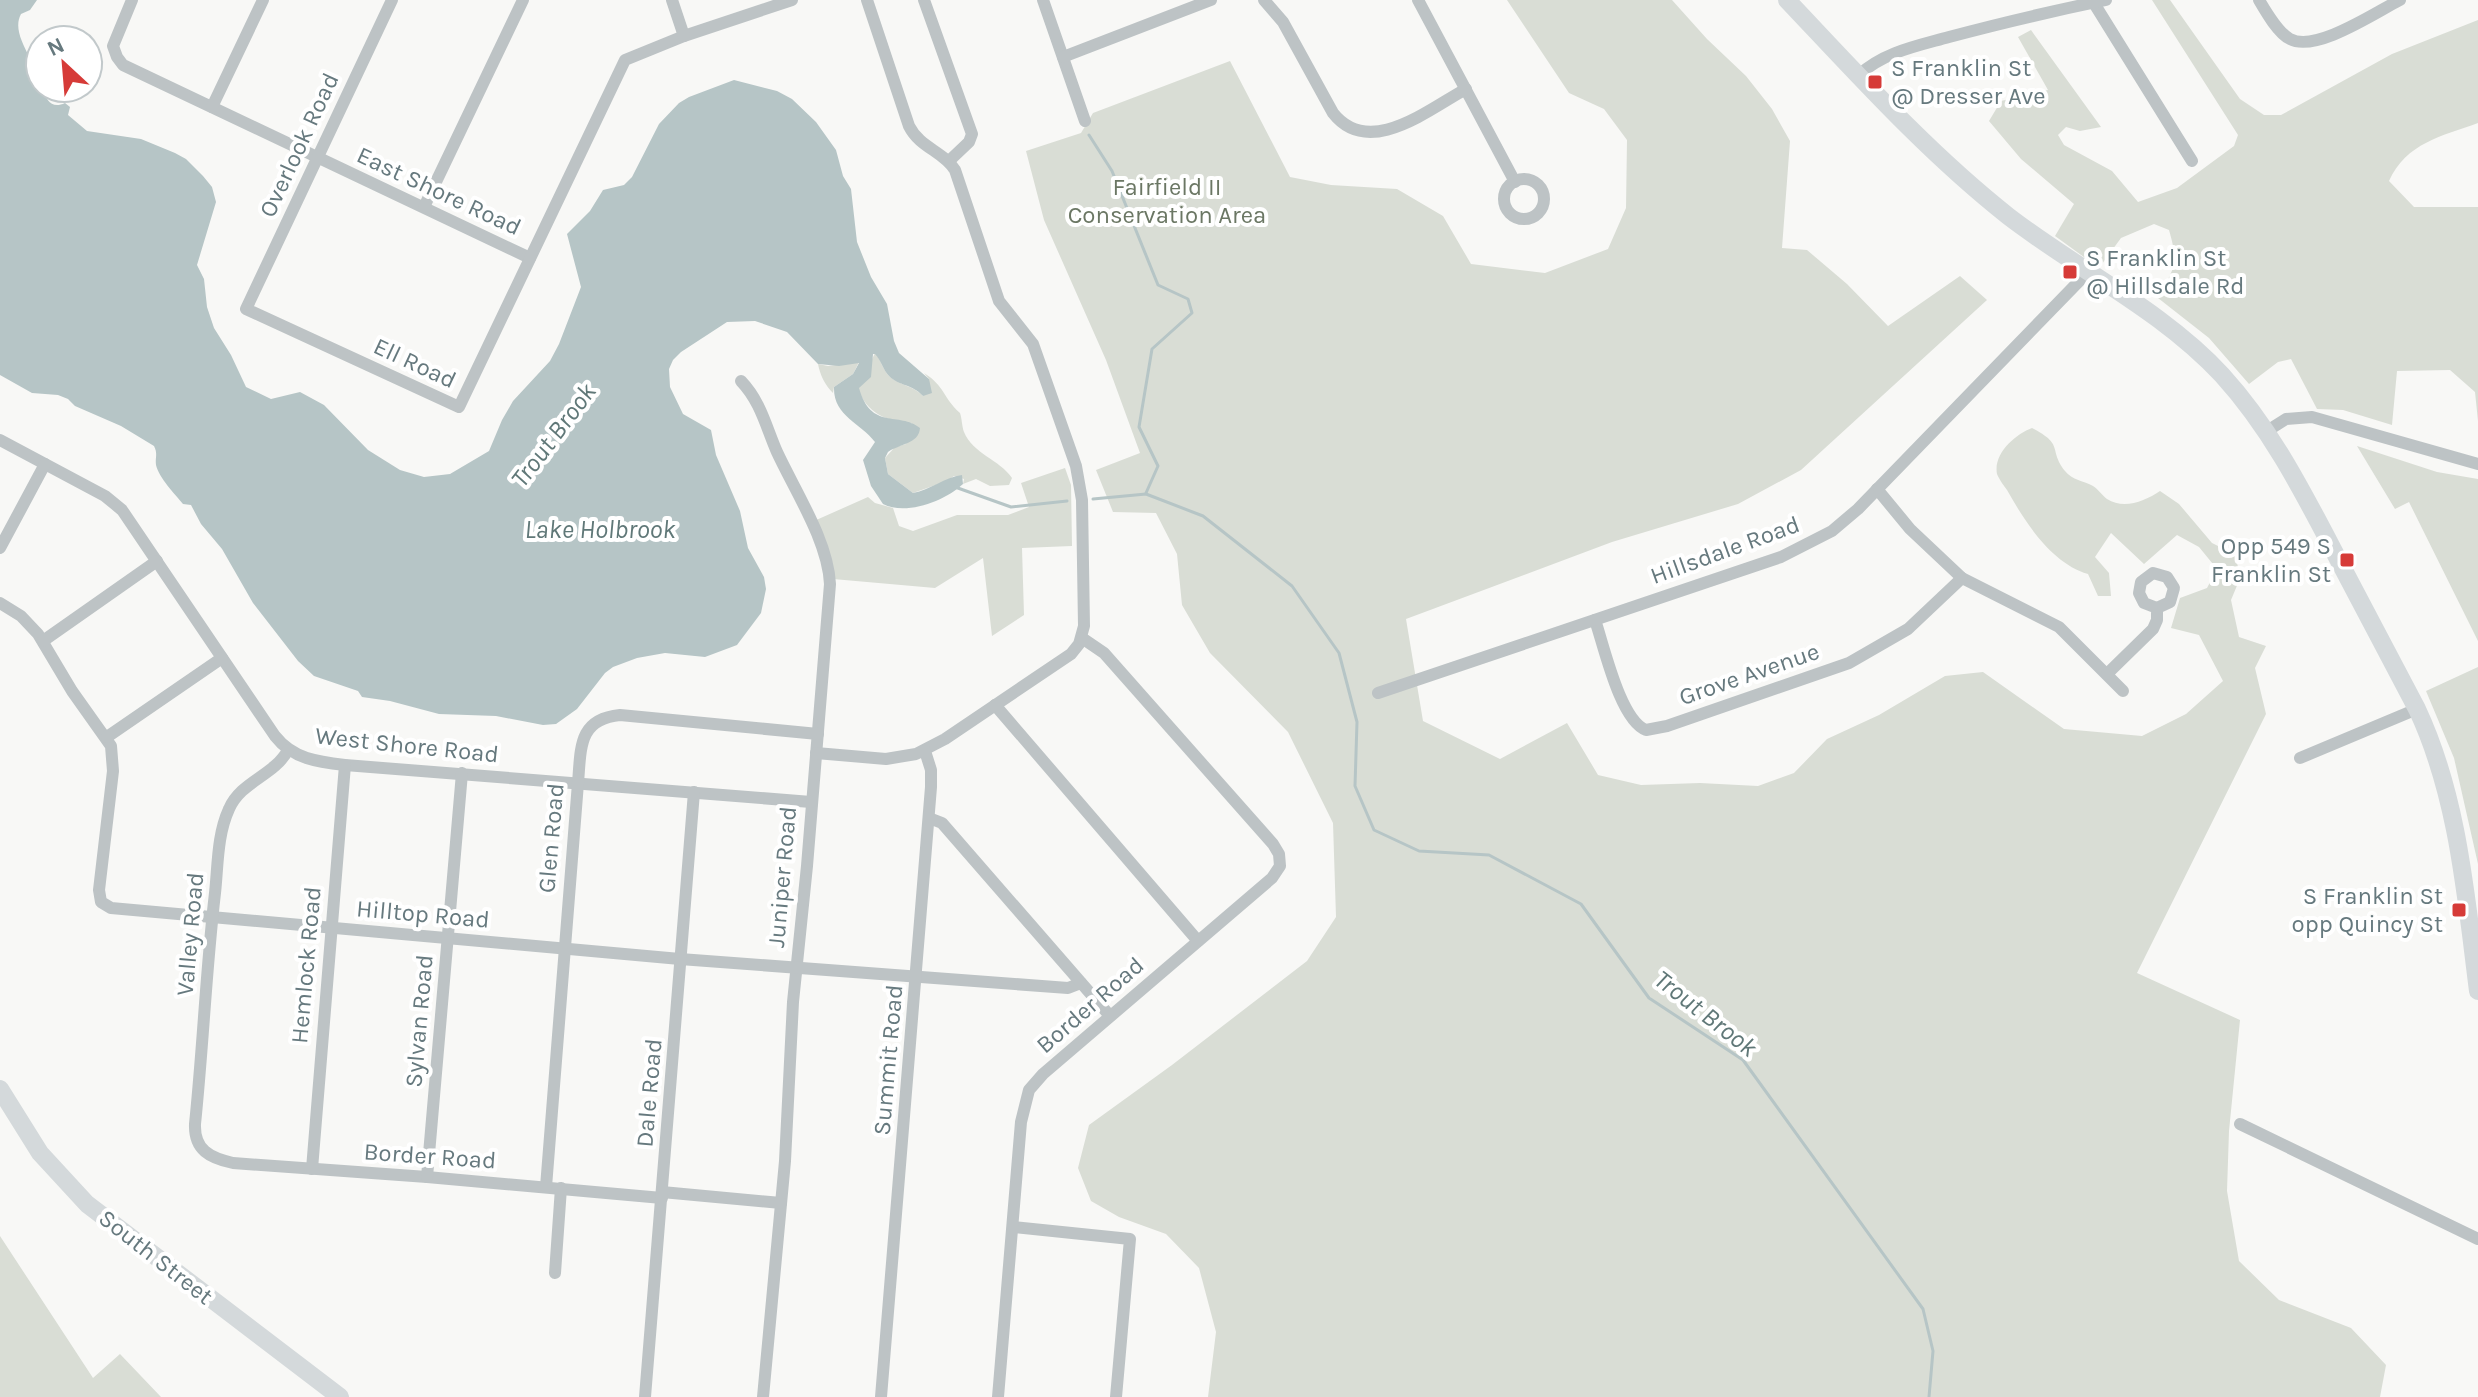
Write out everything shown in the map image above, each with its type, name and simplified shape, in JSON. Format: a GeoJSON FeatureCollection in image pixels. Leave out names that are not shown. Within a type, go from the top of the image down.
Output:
{"type":"FeatureCollection","features":[{"type":"Feature","properties":{"kind":"main road"},"geometry":{"type":"LineString","coordinates":[[1787,0],[1963,179],[2017,223],[2165,325],[2198,352],[2224,377],[2267,431],[2301,487],[2417,709],[2438,759],[2474,929],[2478,991]]}},
{"type":"Feature","properties":{"kind":"main road","name":"South Street"},"geometry":{"type":"LineString","coordinates":[[0,1089],[40,1153],[87,1204],[340,1397]]}},
{"type":"Feature","properties":{"kind":"street","name":"East Shore Road"},"geometry":{"type":"LineString","coordinates":[[132,0],[113,42],[113,50],[119,61],[530,258],[623,63],[632,55],[792,0]]}},
{"type":"Feature","properties":{"kind":"street"},"geometry":{"type":"LineString","coordinates":[[212,107],[263,0]]}},
{"type":"Feature","properties":{"kind":"street","name":"Overlook Road"},"geometry":{"type":"LineString","coordinates":[[246,309],[392,0]]}},
{"type":"Feature","properties":{"kind":"street"},"geometry":{"type":"LineString","coordinates":[[424,207],[523,0]]}},
{"type":"Feature","properties":{"kind":"street"},"geometry":{"type":"LineString","coordinates":[[672,0],[684,36]]}},
{"type":"Feature","properties":{"kind":"street"},"geometry":{"type":"LineString","coordinates":[[816,753],[886,759],[925,751],[1071,654],[1082,638],[1084,619],[1082,500],[1076,466],[1033,344],[999,301],[957,175],[949,161],[925,147],[913,133],[867,0]]}},
{"type":"Feature","properties":{"kind":"street"},"geometry":{"type":"LineString","coordinates":[[924,0],[972,134],[969,142],[949,161]]}},
{"type":"Feature","properties":{"kind":"street"},"geometry":{"type":"LineString","coordinates":[[1043,0],[1085,121]]}},
{"type":"Feature","properties":{"kind":"street"},"geometry":{"type":"LineString","coordinates":[[1063,57],[1211,0]]}},
{"type":"Feature","properties":{"kind":"street"},"geometry":{"type":"LineString","coordinates":[[1264,0],[1283,22],[1333,113],[1354,130],[1373,133],[1392,128],[1466,89]]}},
{"type":"Feature","properties":{"kind":"street"},"geometry":{"type":"LineString","coordinates":[[1418,0],[1515,182]]}},
{"type":"Feature","properties":{"kind":"street"},"geometry":{"type":"LineString","coordinates":[[2259,0],[2288,39],[2304,43],[2336,33],[2400,0]]}},
{"type":"Feature","properties":{"kind":"street"},"geometry":{"type":"LineString","coordinates":[[1859,75],[1879,59],[1903,50],[2008,21],[2097,1],[2192,161]]}},
{"type":"Feature","properties":{"kind":"street","name":"Ell Road"},"geometry":{"type":"LineString","coordinates":[[246,309],[459,407],[530,258]]}},
{"type":"Feature","properties":{"kind":"street","name":"Hillsdale Road"},"geometry":{"type":"LineString","coordinates":[[1378,693],[1799,549],[1832,531],[1877,489],[2088,272]]}},
{"type":"Feature","properties":{"kind":"street","name":"Juniper Road"},"geometry":{"type":"LineString","coordinates":[[741,381],[761,409],[774,446],[827,564],[830,584],[763,1397]]}},
{"type":"Feature","properties":{"kind":"street"},"geometry":{"type":"LineString","coordinates":[[2267,431],[2286,419],[2312,417],[2478,464]]}},
{"type":"Feature","properties":{"kind":"street","name":"West Shore Road"},"geometry":{"type":"LineString","coordinates":[[0,440],[117,506],[275,736],[288,750],[314,761],[345,765],[811,802]]}},
{"type":"Feature","properties":{"kind":"street"},"geometry":{"type":"LineString","coordinates":[[0,548],[45,464]]}},
{"type":"Feature","properties":{"kind":"street"},"geometry":{"type":"LineString","coordinates":[[1877,489],[1910,529],[1962,578],[2059,627],[2123,691]]}},
{"type":"Feature","properties":{"kind":"street"},"geometry":{"type":"LineString","coordinates":[[43,641],[157,561]]}},
{"type":"Feature","properties":{"kind":"street","name":"Grove Avenue"},"geometry":{"type":"LineString","coordinates":[[1595,620],[1625,708],[1635,723],[1646,730],[1667,726],[1849,663],[1908,629],[1962,578]]}},
{"type":"Feature","properties":{"kind":"street","name":"Hilltop Road"},"geometry":{"type":"LineString","coordinates":[[0,603],[27,621],[43,641],[72,691],[107,737],[113,751],[99,890],[101,902],[115,909],[796,968],[1068,988],[1081,983]]}},
{"type":"Feature","properties":{"kind":"street"},"geometry":{"type":"LineString","coordinates":[[2107,674],[2153,629],[2157,608]]}},
{"type":"Feature","properties":{"kind":"street","name":"Border Road"},"geometry":{"type":"LineString","coordinates":[[998,1397],[1022,1116],[1029,1090],[1043,1074],[1272,878],[1280,862],[1273,844],[1115,665],[1100,649],[1082,638]]}},
{"type":"Feature","properties":{"kind":"street"},"geometry":{"type":"LineString","coordinates":[[107,737],[222,658]]}},
{"type":"Feature","properties":{"kind":"street"},"geometry":{"type":"LineString","coordinates":[[995,705],[1198,941]]}},
{"type":"Feature","properties":{"kind":"street"},"geometry":{"type":"LineString","coordinates":[[2300,758],[2417,709]]}},
{"type":"Feature","properties":{"kind":"street","name":"Glen Road"},"geometry":{"type":"LineString","coordinates":[[546,1187],[563,947],[582,745],[587,730],[594,722],[620,715],[818,734]]}},
{"type":"Feature","properties":{"kind":"street","name":"Valley Road"},"geometry":{"type":"LineString","coordinates":[[200,1147],[195,1130],[221,833],[230,807],[243,788],[280,762],[288,750]]}},
{"type":"Feature","properties":{"kind":"street","name":"Summit Road"},"geometry":{"type":"LineString","coordinates":[[881,1397],[932,777],[925,751]]}},
{"type":"Feature","properties":{"kind":"street","name":"Hemlock Road"},"geometry":{"type":"LineString","coordinates":[[312,1169],[345,765]]}},
{"type":"Feature","properties":{"kind":"street","name":"Sylvan Road"},"geometry":{"type":"LineString","coordinates":[[427,1177],[462,773]]}},
{"type":"Feature","properties":{"kind":"street","name":"Dale Road"},"geometry":{"type":"LineString","coordinates":[[645,1397],[694,792]]}},
{"type":"Feature","properties":{"kind":"street"},"geometry":{"type":"LineString","coordinates":[[929,818],[942,823],[1110,1016]]}},
{"type":"Feature","properties":{"kind":"street"},"geometry":{"type":"LineString","coordinates":[[2240,1124],[2478,1239]]}},
{"type":"Feature","properties":{"kind":"street","name":"Border Road"},"geometry":{"type":"LineString","coordinates":[[200,1147],[213,1158],[226,1162],[781,1203]]}},
{"type":"Feature","properties":{"kind":"street"},"geometry":{"type":"LineString","coordinates":[[555,1273],[561,1188]]}},
{"type":"Feature","properties":{"kind":"street"},"geometry":{"type":"LineString","coordinates":[[1013,1227],[1130,1239],[1116,1397]]}},
{"type":"Feature","properties":{"kind":"green space","name":"Fairfield II Conservation Area"},"geometry":{"type":"Polygon","coordinates":[[[1507,0],[1672,0],[1746,76],[1772,109],[1790,141],[1782,248],[1807,250],[1847,284],[1888,326],[1960,276],[1987,300],[1801,470],[1738,504],[1612,542],[1406,619],[1423,721],[1500,759],[1567,723],[1598,775],[1641,785],[1700,783],[1758,786],[1794,773],[1827,739],[1879,715],[1945,676],[1983,672],[2064,729],[2142,736],[2186,714],[2223,681],[2199,635],[2171,628],[2180,598],[2207,588],[2217,569],[2199,547],[2177,535],[2144,564],[2111,533],[2095,557],[2109,573],[2111,596],[2098,596],[2088,574],[2062,561],[2040,540],[1999,478],[1997,466],[2007,445],[2032,428],[2049,439],[2068,474],[2093,486],[2107,499],[2127,504],[2160,491],[2179,504],[2212,543],[2234,554],[2241,576],[2231,600],[2239,637],[2266,646],[2255,668],[2266,714],[2137,973],[2240,1020],[2229,1131],[2227,1191],[2239,1261],[2279,1300],[2351,1328],[2386,1365],[2380,1397],[1208,1397],[1216,1332],[1199,1268],[1166,1234],[1119,1217],[1091,1201],[1078,1168],[1089,1125],[1307,961],[1336,917],[1333,823],[1288,732],[1210,653],[1182,605],[1177,554],[1156,513],[1113,512],[1096,470],[1140,453],[1106,360],[1044,220],[1026,151],[1081,133],[1093,113],[1230,61],[1290,177],[1331,185],[1397,189],[1443,216],[1471,264],[1545,273],[1608,249],[1626,208],[1627,140],[1604,109],[1569,93],[1507,0]]]}},
{"type":"Feature","properties":{"kind":"green space"},"geometry":{"type":"Polygon","coordinates":[[[2152,0],[2170,0],[2240,99],[2264,115],[2281,115],[2392,54],[2478,20],[2478,123],[2415,149],[2396,168],[2389,181],[2414,207],[2478,207],[2478,421],[2475,392],[2450,370],[2397,371],[2392,425],[2343,410],[2317,409],[2291,359],[2278,362],[2249,384],[2209,338],[2158,298],[2174,265],[2169,230],[2154,224],[2121,238],[2099,268],[2055,236],[2074,204],[2021,159],[1989,121],[2001,101],[2048,90],[2018,37],[2031,30],[2101,127],[2080,131],[2066,127],[2058,135],[2064,145],[2112,171],[2138,202],[2177,188],[2234,146],[2238,135],[2152,0]]]}},
{"type":"Feature","properties":{"kind":"green space"},"geometry":{"type":"Polygon","coordinates":[[[875,353],[889,376],[923,396],[929,379],[924,373],[936,383],[960,413],[968,440],[1007,471],[1012,478],[1009,485],[990,486],[976,479],[963,484],[964,479],[954,476],[913,493],[888,474],[885,458],[895,447],[906,444],[912,423],[886,418],[872,410],[862,397],[858,388],[875,353]]]}},
{"type":"Feature","properties":{"kind":"green space"},"geometry":{"type":"Polygon","coordinates":[[[859,362],[853,374],[834,387],[833,393],[823,380],[818,364],[828,366],[859,362]]]}},
{"type":"Feature","properties":{"kind":"green space"},"geometry":{"type":"Polygon","coordinates":[[[2357,446],[2437,472],[2478,479],[2478,641],[2409,502],[2395,509],[2357,446]]]}},
{"type":"Feature","properties":{"kind":"green space"},"geometry":{"type":"Polygon","coordinates":[[[1065,468],[1071,485],[1072,546],[1022,548],[1024,615],[992,636],[983,558],[935,588],[833,579],[814,521],[868,497],[875,503],[893,508],[899,526],[913,531],[957,515],[1008,515],[1029,507],[1021,483],[1065,468]]]}},
{"type":"Feature","properties":{"kind":"green space"},"geometry":{"type":"Polygon","coordinates":[[[2478,667],[2478,864],[2454,758],[2426,691],[2478,667]]]}},
{"type":"Feature","properties":{"kind":"green space"},"geometry":{"type":"Polygon","coordinates":[[[0,1236],[93,1378],[120,1354],[161,1397],[0,1397],[0,1236]]]}},
{"type":"Feature","properties":{"kind":"water","name":"Lake Holbrook"},"geometry":{"type":"Polygon","coordinates":[[[0,0],[37,0],[30,10],[21,14],[18,23],[24,45],[24,104],[66,104],[70,107],[68,115],[87,131],[141,139],[175,153],[186,159],[212,187],[216,202],[197,265],[204,279],[207,307],[214,328],[246,387],[271,399],[300,392],[324,405],[368,450],[400,470],[424,477],[450,474],[489,451],[513,401],[550,361],[581,287],[567,234],[590,211],[603,190],[624,185],[632,177],[659,124],[689,97],[734,80],[777,91],[792,99],[816,122],[836,150],[843,176],[851,189],[857,242],[871,277],[887,304],[894,341],[899,353],[929,379],[932,393],[923,396],[889,376],[873,354],[871,377],[859,388],[864,401],[878,415],[912,423],[920,428],[912,441],[888,452],[885,458],[888,474],[913,493],[962,475],[963,484],[925,505],[903,508],[883,504],[871,486],[863,460],[875,442],[843,412],[835,397],[834,387],[853,374],[859,363],[839,366],[818,364],[787,332],[755,321],[727,322],[673,360],[669,369],[670,387],[683,414],[711,430],[716,455],[740,511],[748,548],[764,577],[766,589],[761,613],[737,645],[705,657],[665,653],[637,658],[613,667],[577,709],[556,724],[543,725],[496,716],[439,714],[362,697],[358,691],[314,676],[298,661],[253,603],[222,549],[201,524],[191,505],[183,504],[164,480],[156,465],[154,446],[121,426],[75,406],[68,399],[32,393],[0,375],[0,0]]]}},
{"type":"Feature","properties":{"kind":"waterway"},"geometry":{"type":"LineString","coordinates":[[1089,135],[1112,171],[1158,285],[1188,299],[1192,313],[1152,349],[1139,427],[1158,466],[1146,493]]}},
{"type":"Feature","properties":{"kind":"waterway","name":"Trout Brook"},"geometry":{"type":"LineString","coordinates":[[955,487],[1011,507],[1067,501]]}},
{"type":"Feature","properties":{"kind":"waterway","name":"Trout Brook"},"geometry":{"type":"LineString","coordinates":[[1093,499],[1146,494],[1203,516],[1292,586],[1339,653],[1357,722],[1355,786],[1374,830],[1419,851],[1489,855],[1581,904],[1649,998],[1743,1060],[1923,1309],[1933,1351],[1929,1397]]}},
{"type":"Feature","properties":{"kind":"place","name":"S Franklin St @ Dresser Ave"},"geometry":{"type":"Point","coordinates":[1875,82]}},
{"type":"Feature","properties":{"kind":"place","name":"S Franklin St @ Hillsdale Rd"},"geometry":{"type":"Point","coordinates":[2070,272]}},
{"type":"Feature","properties":{"kind":"place","name":"Opp 549 S Franklin St"},"geometry":{"type":"Point","coordinates":[2347,560]}},
{"type":"Feature","properties":{"kind":"place","name":"S Franklin St opp Quincy St"},"geometry":{"type":"Point","coordinates":[2459,910]}}]}
